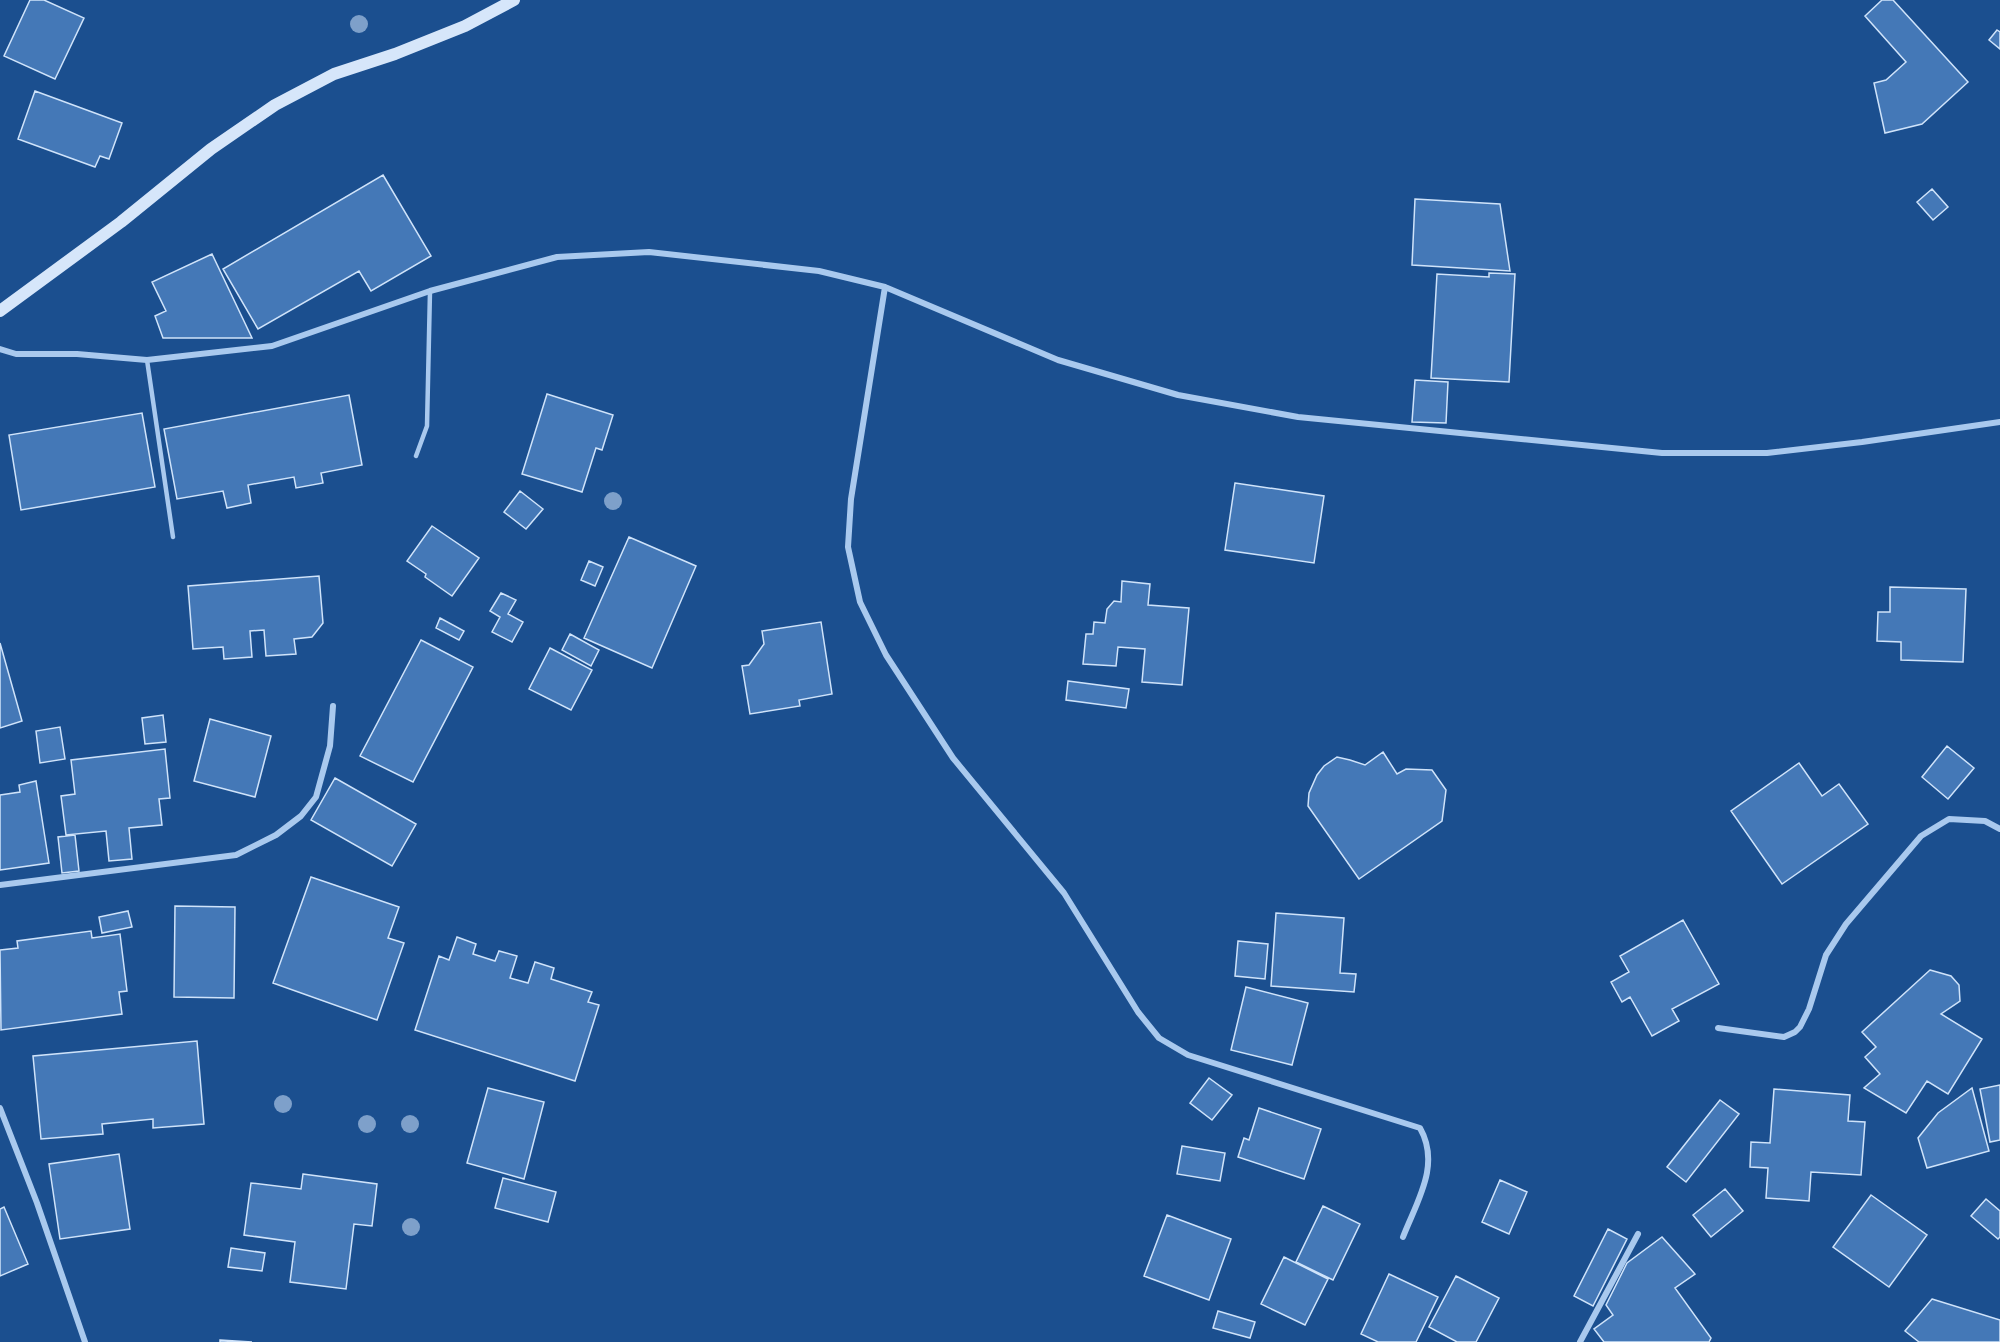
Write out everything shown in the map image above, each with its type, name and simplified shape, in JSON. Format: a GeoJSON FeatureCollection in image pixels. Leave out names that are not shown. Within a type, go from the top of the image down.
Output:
{"type":"FeatureCollection","features":[{"type":"Feature","properties":{"kind":"main road"},"geometry":{"type":"LineString","coordinates":[[0,311],[122,222],[211,149],[275,105],[334,74],[395,54],[465,26],[514,0]]}},
{"type":"Feature","properties":{"kind":"street"},"geometry":{"type":"LineString","coordinates":[[0,349],[16,354],[77,354],[147,360],[272,346],[430,291],[557,257],[649,252],[819,271],[885,287],[1058,360],[1178,395],[1298,417],[1662,453],[1767,453],[2000,422]]}},
{"type":"Feature","properties":{"kind":"street"},"geometry":{"type":"LineString","coordinates":[[885,287],[851,499],[848,548],[860,602],[886,655],[953,758],[1064,892],[1138,1012],[1159,1038],[1199,1059],[1420,1128],[1430,1152],[1427,1175],[1403,1237]]}},
{"type":"Feature","properties":{"kind":"street"},"geometry":{"type":"LineString","coordinates":[[0,885],[236,855],[266,840],[301,816],[316,797],[330,746],[333,706]]}},
{"type":"Feature","properties":{"kind":"street"},"geometry":{"type":"LineString","coordinates":[[1718,1028],[1784,1037],[1795,1032],[1809,1009],[1826,955],[1846,924],[1921,836],[1949,819],[1985,821],[2000,829]]}},
{"type":"Feature","properties":{"kind":"street"},"geometry":{"type":"LineString","coordinates":[[0,1107],[37,1203],[85,1342]]}},
{"type":"Feature","properties":{"kind":"street"},"geometry":{"type":"LineString","coordinates":[[1580,1342],[1638,1234]]}},
{"type":"Feature","properties":{"kind":"lane"},"geometry":{"type":"LineString","coordinates":[[416,456],[427,426],[430,291]]}},
{"type":"Feature","properties":{"kind":"lane"},"geometry":{"type":"LineString","coordinates":[[147,360],[173,537]]}},
{"type":"Feature","properties":{"kind":"building"},"geometry":{"type":"Polygon","coordinates":[[[30,0],[44,0],[84,18],[55,79],[4,56],[30,0]]]}},
{"type":"Feature","properties":{"kind":"building"},"geometry":{"type":"Polygon","coordinates":[[[1882,0],[1893,0],[1968,82],[1922,124],[1885,133],[1874,83],[1886,80],[1906,62],[1865,16],[1882,0]]]}},
{"type":"Feature","properties":{"kind":"building"},"geometry":{"type":"Polygon","coordinates":[[[1997,30],[2000,32],[2000,49],[1989,40],[1997,30]]]}},
{"type":"Feature","properties":{"kind":"building"},"geometry":{"type":"Polygon","coordinates":[[[35,91],[122,123],[109,159],[100,156],[95,167],[18,139],[35,91]]]}},
{"type":"Feature","properties":{"kind":"building"},"geometry":{"type":"Polygon","coordinates":[[[383,175],[431,256],[371,291],[359,271],[258,329],[223,269],[383,175]]]}},
{"type":"Feature","properties":{"kind":"building"},"geometry":{"type":"Polygon","coordinates":[[[1932,189],[1948,207],[1933,220],[1917,202],[1932,189]]]}},
{"type":"Feature","properties":{"kind":"building"},"geometry":{"type":"Polygon","coordinates":[[[1415,199],[1500,204],[1510,271],[1412,265],[1415,199]]]}},
{"type":"Feature","properties":{"kind":"building"},"geometry":{"type":"Polygon","coordinates":[[[212,254],[252,338],[163,338],[155,316],[166,311],[152,282],[212,254]]]}},
{"type":"Feature","properties":{"kind":"building"},"geometry":{"type":"Polygon","coordinates":[[[1489,273],[1515,274],[1509,382],[1431,378],[1437,274],[1489,277],[1489,273]]]}},
{"type":"Feature","properties":{"kind":"building"},"geometry":{"type":"Polygon","coordinates":[[[1415,380],[1448,382],[1446,423],[1412,422],[1415,380]]]}},
{"type":"Feature","properties":{"kind":"building"},"geometry":{"type":"Polygon","coordinates":[[[547,394],[613,415],[602,450],[596,448],[582,492],[522,474],[547,394]]]}},
{"type":"Feature","properties":{"kind":"building"},"geometry":{"type":"Polygon","coordinates":[[[349,395],[362,465],[321,473],[323,483],[296,488],[294,477],[248,485],[251,503],[227,508],[223,491],[177,499],[164,429],[349,395]]]}},
{"type":"Feature","properties":{"kind":"building"},"geometry":{"type":"Polygon","coordinates":[[[142,413],[155,487],[21,510],[9,435],[142,413]]]}},
{"type":"Feature","properties":{"kind":"building"},"geometry":{"type":"Polygon","coordinates":[[[1235,483],[1324,496],[1314,563],[1225,550],[1235,483]]]}},
{"type":"Feature","properties":{"kind":"building"},"geometry":{"type":"Polygon","coordinates":[[[520,491],[543,509],[526,529],[504,512],[520,491]]]}},
{"type":"Feature","properties":{"kind":"building"},"geometry":{"type":"Polygon","coordinates":[[[432,526],[479,558],[452,596],[407,561],[432,526]]]}},
{"type":"Feature","properties":{"kind":"building"},"geometry":{"type":"Polygon","coordinates":[[[629,537],[696,566],[652,668],[584,638],[629,537]]]}},
{"type":"Feature","properties":{"kind":"building"},"geometry":{"type":"Polygon","coordinates":[[[589,561],[603,567],[595,586],[581,580],[589,561]]]}},
{"type":"Feature","properties":{"kind":"building"},"geometry":{"type":"Polygon","coordinates":[[[319,576],[323,623],[312,637],[294,639],[296,654],[266,656],[264,630],[250,631],[252,657],[224,659],[223,647],[193,649],[188,586],[319,576]]]}},
{"type":"Feature","properties":{"kind":"building"},"geometry":{"type":"Polygon","coordinates":[[[1122,581],[1150,584],[1148,605],[1189,608],[1182,685],[1142,682],[1145,649],[1118,647],[1116,666],[1083,664],[1086,634],[1093,634],[1094,622],[1105,623],[1107,609],[1114,601],[1121,602],[1122,581]]]}},
{"type":"Feature","properties":{"kind":"building"},"geometry":{"type":"Polygon","coordinates":[[[1890,587],[1966,589],[1963,662],[1901,660],[1901,642],[1877,641],[1878,612],[1890,612],[1890,587]]]}},
{"type":"Feature","properties":{"kind":"building"},"geometry":{"type":"Polygon","coordinates":[[[501,593],[516,600],[508,614],[523,622],[512,642],[492,632],[500,617],[490,611],[501,593]]]}},
{"type":"Feature","properties":{"kind":"building"},"geometry":{"type":"Polygon","coordinates":[[[440,618],[464,631],[459,640],[436,628],[440,618]]]}},
{"type":"Feature","properties":{"kind":"building"},"geometry":{"type":"Polygon","coordinates":[[[821,622],[832,694],[799,700],[800,706],[750,714],[742,666],[749,665],[764,644],[762,631],[821,622]]]}},
{"type":"Feature","properties":{"kind":"building"},"geometry":{"type":"Polygon","coordinates":[[[570,634],[599,650],[591,666],[562,650],[570,634]]]}},
{"type":"Feature","properties":{"kind":"building"},"geometry":{"type":"Polygon","coordinates":[[[421,640],[473,667],[413,782],[360,756],[421,640]]]}},
{"type":"Feature","properties":{"kind":"building"},"geometry":{"type":"Polygon","coordinates":[[[0,643],[22,721],[0,728],[0,643]]]}},
{"type":"Feature","properties":{"kind":"building"},"geometry":{"type":"Polygon","coordinates":[[[550,648],[592,670],[571,710],[529,689],[550,648]]]}},
{"type":"Feature","properties":{"kind":"building"},"geometry":{"type":"Polygon","coordinates":[[[1068,681],[1129,689],[1126,708],[1066,700],[1068,681]]]}},
{"type":"Feature","properties":{"kind":"building"},"geometry":{"type":"Polygon","coordinates":[[[163,715],[166,742],[145,744],[142,718],[163,715]]]}},
{"type":"Feature","properties":{"kind":"building"},"geometry":{"type":"Polygon","coordinates":[[[210,719],[271,736],[255,797],[194,781],[210,719]]]}},
{"type":"Feature","properties":{"kind":"building"},"geometry":{"type":"Polygon","coordinates":[[[60,727],[65,759],[40,763],[36,731],[60,727]]]}},
{"type":"Feature","properties":{"kind":"building"},"geometry":{"type":"Polygon","coordinates":[[[1947,746],[1974,768],[1948,799],[1922,777],[1947,746]]]}},
{"type":"Feature","properties":{"kind":"building"},"geometry":{"type":"Polygon","coordinates":[[[165,749],[170,798],[159,799],[162,825],[129,828],[132,859],[109,861],[106,831],[66,835],[61,796],[75,794],[71,760],[165,749]]]}},
{"type":"Feature","properties":{"kind":"building"},"geometry":{"type":"Polygon","coordinates":[[[1383,752],[1397,774],[1406,769],[1432,770],[1446,790],[1442,821],[1359,879],[1308,806],[1309,793],[1324,766],[1337,757],[1365,765],[1383,752]]]}},
{"type":"Feature","properties":{"kind":"building"},"geometry":{"type":"Polygon","coordinates":[[[1799,763],[1822,796],[1839,784],[1868,824],[1782,884],[1731,811],[1799,763]]]}},
{"type":"Feature","properties":{"kind":"building"},"geometry":{"type":"Polygon","coordinates":[[[335,778],[416,824],[392,866],[311,820],[335,778]]]}},
{"type":"Feature","properties":{"kind":"building"},"geometry":{"type":"Polygon","coordinates":[[[36,781],[49,863],[0,870],[0,795],[20,792],[19,785],[36,781]]]}},
{"type":"Feature","properties":{"kind":"building"},"geometry":{"type":"Polygon","coordinates":[[[75,835],[79,871],[62,873],[58,837],[75,835]]]}},
{"type":"Feature","properties":{"kind":"building"},"geometry":{"type":"Polygon","coordinates":[[[311,877],[399,907],[388,938],[404,943],[377,1020],[273,983],[311,877]]]}},
{"type":"Feature","properties":{"kind":"building"},"geometry":{"type":"Polygon","coordinates":[[[175,906],[235,907],[234,998],[174,997],[175,906]]]}},
{"type":"Feature","properties":{"kind":"building"},"geometry":{"type":"Polygon","coordinates":[[[128,911],[132,927],[102,933],[99,917],[128,911]]]}},
{"type":"Feature","properties":{"kind":"building"},"geometry":{"type":"Polygon","coordinates":[[[1276,913],[1344,918],[1340,973],[1356,974],[1354,992],[1271,986],[1276,913]]]}},
{"type":"Feature","properties":{"kind":"building"},"geometry":{"type":"Polygon","coordinates":[[[1683,920],[1719,984],[1672,1009],[1679,1021],[1652,1036],[1630,997],[1622,1002],[1611,982],[1629,972],[1620,956],[1683,920]]]}},
{"type":"Feature","properties":{"kind":"building"},"geometry":{"type":"Polygon","coordinates":[[[91,931],[92,938],[120,934],[127,991],[119,992],[122,1014],[1,1030],[0,950],[18,948],[17,941],[91,931]]]}},
{"type":"Feature","properties":{"kind":"building"},"geometry":{"type":"Polygon","coordinates":[[[457,937],[476,944],[473,954],[495,961],[499,951],[517,956],[510,978],[528,983],[535,962],[554,968],[551,979],[592,992],[588,1002],[599,1005],[575,1081],[415,1030],[439,956],[449,960],[457,937]]]}},
{"type":"Feature","properties":{"kind":"building"},"geometry":{"type":"Polygon","coordinates":[[[1238,941],[1268,944],[1265,979],[1235,976],[1238,941]]]}},
{"type":"Feature","properties":{"kind":"building"},"geometry":{"type":"Polygon","coordinates":[[[1930,970],[1951,976],[1959,985],[1960,1001],[1941,1014],[1982,1039],[1948,1094],[1927,1081],[1906,1113],[1864,1088],[1880,1074],[1865,1057],[1876,1047],[1862,1032],[1930,970]]]}},
{"type":"Feature","properties":{"kind":"building"},"geometry":{"type":"Polygon","coordinates":[[[1246,987],[1308,1003],[1292,1065],[1231,1050],[1246,987]]]}},
{"type":"Feature","properties":{"kind":"building"},"geometry":{"type":"Polygon","coordinates":[[[197,1041],[204,1124],[153,1128],[153,1119],[102,1124],[103,1134],[41,1139],[33,1056],[197,1041]]]}},
{"type":"Feature","properties":{"kind":"building"},"geometry":{"type":"Polygon","coordinates":[[[1209,1078],[1232,1095],[1212,1120],[1190,1103],[1209,1078]]]}},
{"type":"Feature","properties":{"kind":"building"},"geometry":{"type":"Polygon","coordinates":[[[2000,1085],[2000,1140],[1990,1142],[1980,1089],[2000,1085]]]}},
{"type":"Feature","properties":{"kind":"building"},"geometry":{"type":"Polygon","coordinates":[[[488,1088],[544,1102],[524,1179],[467,1163],[488,1088]]]}},
{"type":"Feature","properties":{"kind":"building"},"geometry":{"type":"Polygon","coordinates":[[[1972,1088],[1989,1151],[1927,1168],[1918,1138],[1938,1113],[1972,1088]]]}},
{"type":"Feature","properties":{"kind":"building"},"geometry":{"type":"Polygon","coordinates":[[[1774,1089],[1850,1095],[1848,1121],[1865,1122],[1861,1175],[1811,1172],[1809,1201],[1766,1198],[1768,1168],[1750,1167],[1751,1142],[1770,1143],[1774,1089]]]}},
{"type":"Feature","properties":{"kind":"building"},"geometry":{"type":"Polygon","coordinates":[[[1720,1100],[1739,1114],[1686,1182],[1667,1167],[1720,1100]]]}},
{"type":"Feature","properties":{"kind":"building"},"geometry":{"type":"Polygon","coordinates":[[[1259,1108],[1321,1129],[1304,1179],[1238,1157],[1244,1138],[1249,1140],[1259,1108]]]}},
{"type":"Feature","properties":{"kind":"building"},"geometry":{"type":"Polygon","coordinates":[[[1182,1146],[1225,1153],[1220,1181],[1177,1174],[1182,1146]]]}},
{"type":"Feature","properties":{"kind":"building"},"geometry":{"type":"Polygon","coordinates":[[[119,1154],[130,1229],[60,1239],[49,1164],[119,1154]]]}},
{"type":"Feature","properties":{"kind":"building"},"geometry":{"type":"Polygon","coordinates":[[[303,1174],[377,1184],[372,1226],[354,1224],[346,1289],[290,1282],[295,1242],[244,1235],[251,1183],[301,1189],[303,1174]]]}},
{"type":"Feature","properties":{"kind":"building"},"geometry":{"type":"Polygon","coordinates":[[[503,1178],[556,1192],[548,1222],[495,1208],[503,1178]]]}},
{"type":"Feature","properties":{"kind":"building"},"geometry":{"type":"Polygon","coordinates":[[[1500,1180],[1527,1192],[1509,1234],[1482,1222],[1500,1180]]]}},
{"type":"Feature","properties":{"kind":"building"},"geometry":{"type":"Polygon","coordinates":[[[1725,1189],[1743,1211],[1711,1237],[1693,1215],[1725,1189]]]}},
{"type":"Feature","properties":{"kind":"building"},"geometry":{"type":"Polygon","coordinates":[[[1871,1195],[1927,1235],[1889,1287],[1833,1247],[1871,1195]]]}},
{"type":"Feature","properties":{"kind":"building"},"geometry":{"type":"Polygon","coordinates":[[[1986,1199],[2000,1211],[2000,1237],[1998,1239],[1971,1216],[1986,1199]]]}},
{"type":"Feature","properties":{"kind":"building"},"geometry":{"type":"Polygon","coordinates":[[[1323,1206],[1360,1224],[1333,1280],[1296,1262],[1323,1206]]]}},
{"type":"Feature","properties":{"kind":"building"},"geometry":{"type":"Polygon","coordinates":[[[4,1207],[28,1264],[0,1276],[0,1209],[4,1207]]]}},
{"type":"Feature","properties":{"kind":"building"},"geometry":{"type":"Polygon","coordinates":[[[1167,1215],[1231,1239],[1209,1300],[1144,1276],[1167,1215]]]}},
{"type":"Feature","properties":{"kind":"building"},"geometry":{"type":"Polygon","coordinates":[[[1608,1229],[1627,1239],[1593,1306],[1574,1296],[1608,1229]]]}},
{"type":"Feature","properties":{"kind":"building"},"geometry":{"type":"Polygon","coordinates":[[[1662,1237],[1695,1274],[1675,1288],[1711,1338],[1709,1342],[1604,1342],[1594,1329],[1613,1315],[1606,1305],[1627,1263],[1662,1237]]]}},
{"type":"Feature","properties":{"kind":"building"},"geometry":{"type":"Polygon","coordinates":[[[231,1248],[265,1253],[262,1271],[228,1267],[231,1248]]]}},
{"type":"Feature","properties":{"kind":"building"},"geometry":{"type":"Polygon","coordinates":[[[1284,1257],[1328,1279],[1305,1325],[1261,1304],[1284,1257]]]}},
{"type":"Feature","properties":{"kind":"building"},"geometry":{"type":"Polygon","coordinates":[[[1389,1274],[1438,1297],[1416,1342],[1378,1342],[1361,1334],[1389,1274]]]}},
{"type":"Feature","properties":{"kind":"building"},"geometry":{"type":"Polygon","coordinates":[[[1456,1276],[1499,1298],[1476,1342],[1457,1342],[1429,1327],[1456,1276]]]}},
{"type":"Feature","properties":{"kind":"building"},"geometry":{"type":"Polygon","coordinates":[[[1932,1299],[2000,1320],[2000,1342],[1919,1342],[1905,1331],[1932,1299]]]}},
{"type":"Feature","properties":{"kind":"building"},"geometry":{"type":"Polygon","coordinates":[[[1218,1311],[1255,1322],[1250,1338],[1213,1328],[1218,1311]]]}},
{"type":"Feature","properties":{"kind":"building"},"geometry":{"type":"Polygon","coordinates":[[[220,1340],[252,1342],[220,1342],[220,1340]]]}}]}
